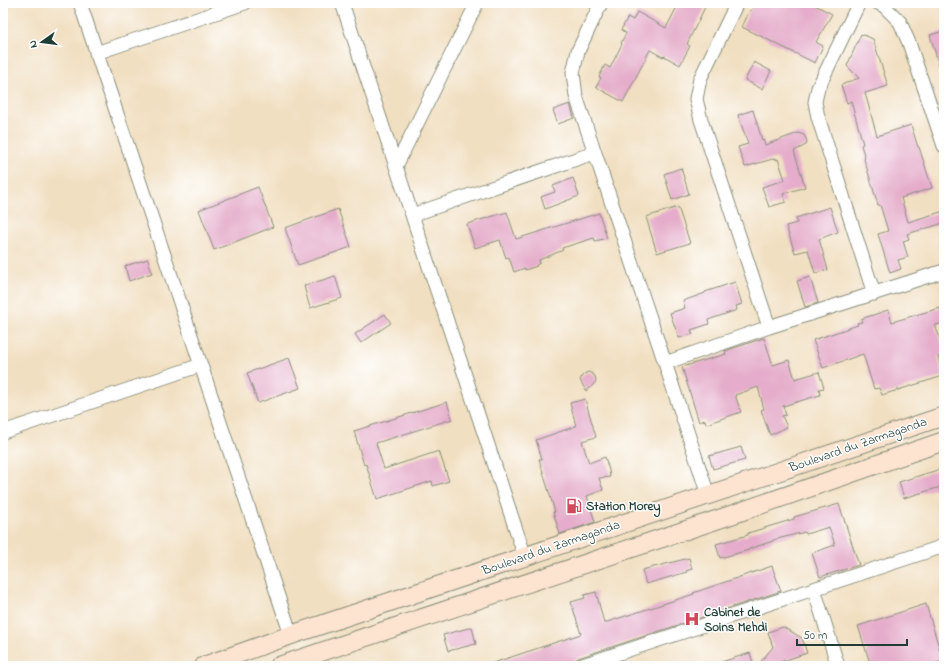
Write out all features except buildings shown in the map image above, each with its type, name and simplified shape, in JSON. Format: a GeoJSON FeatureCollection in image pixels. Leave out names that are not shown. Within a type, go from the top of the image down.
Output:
{"type":"FeatureCollection","features":[{"type":"Feature","properties":{"kind":"main road","name":"Boulevard du Zarmaganda"},"geometry":{"type":"LineString","coordinates":[[204,666],[291,635],[944,416]]}},
{"type":"Feature","properties":{"kind":"main road","name":"Boulevard du Zarmaganda"},"geometry":{"type":"LineString","coordinates":[[279,666],[728,516],[944,441]]}},
{"type":"Feature","properties":{"kind":"street"},"geometry":{"type":"LineString","coordinates":[[80,3],[291,635]]}},
{"type":"Feature","properties":{"kind":"street"},"geometry":{"type":"LineString","coordinates":[[96,53],[245,3]]}},
{"type":"Feature","properties":{"kind":"street"},"geometry":{"type":"LineString","coordinates":[[342,3],[525,557]]}},
{"type":"Feature","properties":{"kind":"street"},"geometry":{"type":"LineString","coordinates":[[396,166],[477,3]]}},
{"type":"Feature","properties":{"kind":"street"},"geometry":{"type":"LineString","coordinates":[[601,3],[578,51],[573,73],[576,96],[708,495]]}},
{"type":"Feature","properties":{"kind":"street"},"geometry":{"type":"LineString","coordinates":[[737,3],[700,79],[696,99],[701,120],[769,328]]}},
{"type":"Feature","properties":{"kind":"street"},"geometry":{"type":"LineString","coordinates":[[859,3],[818,88],[815,102],[818,117],[874,294]]}},
{"type":"Feature","properties":{"kind":"street"},"geometry":{"type":"LineString","coordinates":[[878,3],[884,6],[900,22],[909,43],[944,146]]}},
{"type":"Feature","properties":{"kind":"street"},"geometry":{"type":"LineString","coordinates":[[412,215],[594,153]]}},
{"type":"Feature","properties":{"kind":"street"},"geometry":{"type":"LineString","coordinates":[[665,363],[944,271]]}},
{"type":"Feature","properties":{"kind":"street"},"geometry":{"type":"LineString","coordinates":[[3,432],[201,366]]}},
{"type":"Feature","properties":{"kind":"street"},"geometry":{"type":"LineString","coordinates":[[580,666],[944,546]]}},
{"type":"Feature","properties":{"kind":"street"},"geometry":{"type":"LineString","coordinates":[[814,589],[838,666]]}},
{"type":"Feature","properties":{"kind":"place","name":"Station Morey"},"geometry":{"type":"Point","coordinates":[574,506]}},
{"type":"Feature","properties":{"kind":"place","name":"Cabinet de Soins Mehdi"},"geometry":{"type":"Point","coordinates":[692,619]}}]}
